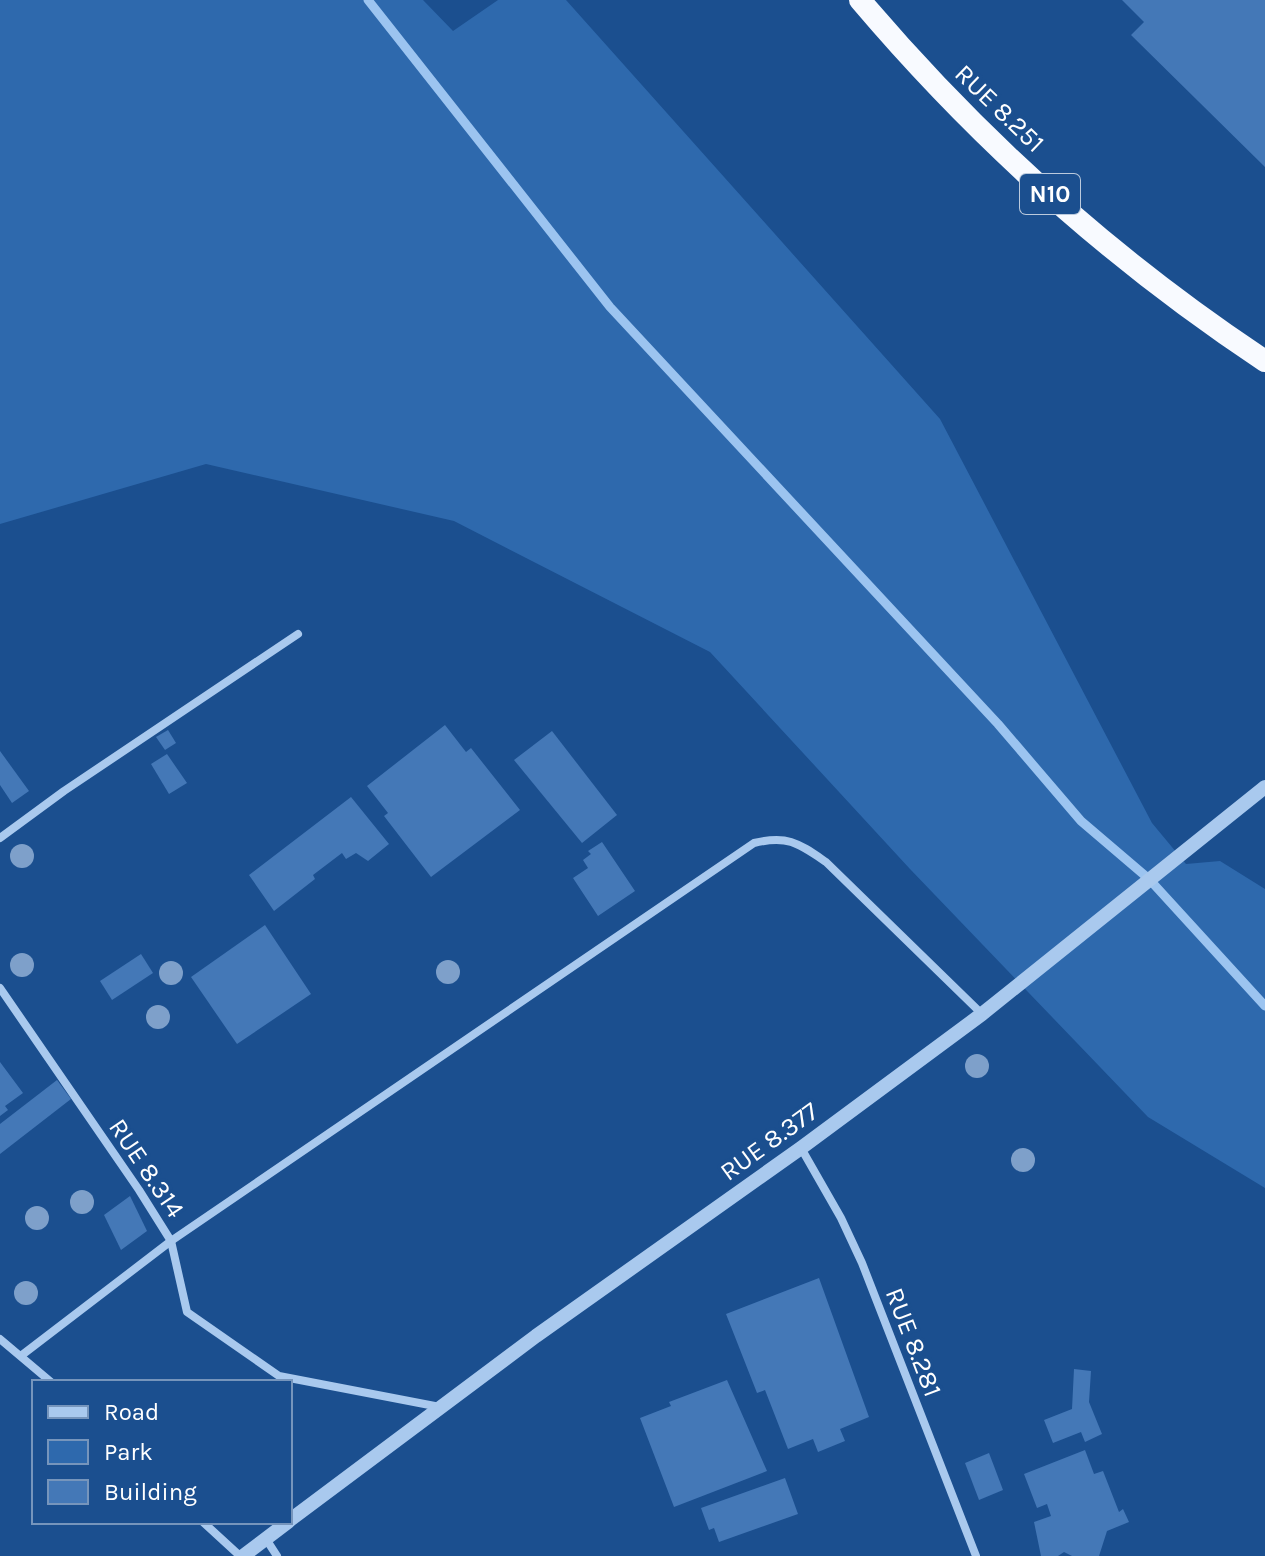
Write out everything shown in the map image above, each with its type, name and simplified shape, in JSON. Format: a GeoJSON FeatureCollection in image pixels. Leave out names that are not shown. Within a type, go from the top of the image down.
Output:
{"type":"FeatureCollection","features":[{"type":"Feature","properties":{"kind":"highway","name":"RUE 8.251"},"geometry":{"type":"LineString","coordinates":[[860,0],[906,55],[1008,158],[1129,261],[1265,361]]}},
{"type":"Feature","properties":{"kind":"street"},"geometry":{"type":"LineString","coordinates":[[0,838],[64,791],[298,634]]}},
{"type":"Feature","properties":{"kind":"street","name":"RUE 8.377"},"geometry":{"type":"LineString","coordinates":[[292,1519],[536,1336],[801,1148],[982,1014],[1265,787]]}},
{"type":"Feature","properties":{"kind":"street"},"geometry":{"type":"LineString","coordinates":[[22,1355],[171,1241],[754,843],[777,837],[799,843],[826,862],[982,1014]]}},
{"type":"Feature","properties":{"kind":"street","name":"RUE 8.314"},"geometry":{"type":"LineString","coordinates":[[0,988],[171,1241],[187,1312],[279,1376],[441,1407]]}},
{"type":"Feature","properties":{"kind":"street","name":"RUE 8.281"},"geometry":{"type":"LineString","coordinates":[[801,1148],[841,1218],[862,1263],[976,1556]]}},
{"type":"Feature","properties":{"kind":"street"},"geometry":{"type":"LineString","coordinates":[[0,1339],[49,1380]]}},
{"type":"Feature","properties":{"kind":"street"},"geometry":{"type":"LineString","coordinates":[[205,1524],[241,1556]]}},
{"type":"Feature","properties":{"kind":"street","name":"RUE 8.377"},"geometry":{"type":"LineString","coordinates":[[241,1556],[285,1524]]}},
{"type":"Feature","properties":{"kind":"street"},"geometry":{"type":"LineString","coordinates":[[266,1539],[277,1556]]}},
{"type":"Feature","properties":{"kind":"green space"},"geometry":{"type":"Polygon","coordinates":[[[0,0],[423,0],[453,31],[498,0],[566,0],[940,419],[1152,823],[1186,864],[1220,861],[1265,889],[1265,1188],[1148,1117],[910,869],[710,652],[454,521],[206,464],[0,524],[0,0]]]}},
{"type":"Feature","properties":{"kind":"building"},"geometry":{"type":"Polygon","coordinates":[[[1122,0],[1265,0],[1265,167],[1131,35],[1144,22],[1122,0]]]}},
{"type":"Feature","properties":{"kind":"building"},"geometry":{"type":"Polygon","coordinates":[[[445,725],[466,752],[471,748],[520,810],[431,877],[384,816],[388,813],[367,786],[445,725]]]}},
{"type":"Feature","properties":{"kind":"building"},"geometry":{"type":"Polygon","coordinates":[[[168,730],[176,743],[165,750],[156,737],[168,730]]]}},
{"type":"Feature","properties":{"kind":"building"},"geometry":{"type":"Polygon","coordinates":[[[552,731],[617,815],[582,843],[514,760],[552,731]]]}},
{"type":"Feature","properties":{"kind":"building"},"geometry":{"type":"Polygon","coordinates":[[[0,751],[29,791],[12,803],[0,785],[0,751]]]}},
{"type":"Feature","properties":{"kind":"building"},"geometry":{"type":"Polygon","coordinates":[[[167,754],[187,783],[169,794],[151,764],[167,754]]]}},
{"type":"Feature","properties":{"kind":"building"},"geometry":{"type":"Polygon","coordinates":[[[351,797],[389,844],[368,861],[356,853],[346,859],[342,853],[274,911],[249,875],[351,797]]]}},
{"type":"Feature","properties":{"kind":"building"},"geometry":{"type":"Polygon","coordinates":[[[602,842],[635,891],[598,916],[573,878],[588,868],[583,860],[591,854],[588,851],[602,842]]]}},
{"type":"Feature","properties":{"kind":"building"},"geometry":{"type":"Polygon","coordinates":[[[265,925],[311,994],[237,1044],[191,977],[265,925]]]}},
{"type":"Feature","properties":{"kind":"building"},"geometry":{"type":"Polygon","coordinates":[[[141,954],[153,973],[112,1000],[100,981],[141,954]]]}},
{"type":"Feature","properties":{"kind":"building"},"geometry":{"type":"Polygon","coordinates":[[[0,1062],[23,1093],[5,1106],[8,1110],[0,1116],[0,1062]]]}},
{"type":"Feature","properties":{"kind":"building"},"geometry":{"type":"Polygon","coordinates":[[[57,1080],[71,1099],[0,1154],[0,1124],[57,1080]]]}},
{"type":"Feature","properties":{"kind":"building"},"geometry":{"type":"Polygon","coordinates":[[[130,1196],[147,1231],[121,1250],[104,1215],[130,1196]]]}},
{"type":"Feature","properties":{"kind":"building"},"geometry":{"type":"Polygon","coordinates":[[[819,1278],[869,1417],[840,1429],[845,1441],[818,1452],[813,1439],[788,1449],[765,1390],[757,1393],[726,1314],[819,1278]]]}},
{"type":"Feature","properties":{"kind":"building"},"geometry":{"type":"Polygon","coordinates":[[[1074,1369],[1091,1371],[1089,1402],[1102,1434],[1085,1442],[1081,1432],[1053,1443],[1044,1420],[1072,1409],[1074,1369]]]}},
{"type":"Feature","properties":{"kind":"building"},"geometry":{"type":"Polygon","coordinates":[[[727,1380],[767,1471],[674,1507],[640,1418],[671,1406],[669,1402],[727,1380]]]}},
{"type":"Feature","properties":{"kind":"building"},"geometry":{"type":"Polygon","coordinates":[[[1085,1450],[1094,1474],[1103,1471],[1119,1512],[1123,1509],[1129,1522],[1107,1531],[1099,1556],[1072,1556],[1064,1552],[1058,1556],[1041,1556],[1034,1522],[1051,1516],[1047,1504],[1037,1508],[1024,1474],[1085,1450]]]}},
{"type":"Feature","properties":{"kind":"building"},"geometry":{"type":"Polygon","coordinates":[[[989,1453],[1003,1490],[979,1500],[965,1463],[989,1453]]]}},
{"type":"Feature","properties":{"kind":"building"},"geometry":{"type":"Polygon","coordinates":[[[785,1478],[798,1514],[719,1542],[714,1528],[709,1530],[701,1508],[785,1478]]]}},
{"type":"Feature","properties":{"kind":"waterway"},"geometry":{"type":"LineString","coordinates":[[368,0],[610,307],[998,724],[1081,821],[1149,879],[1265,1006]]}}]}
